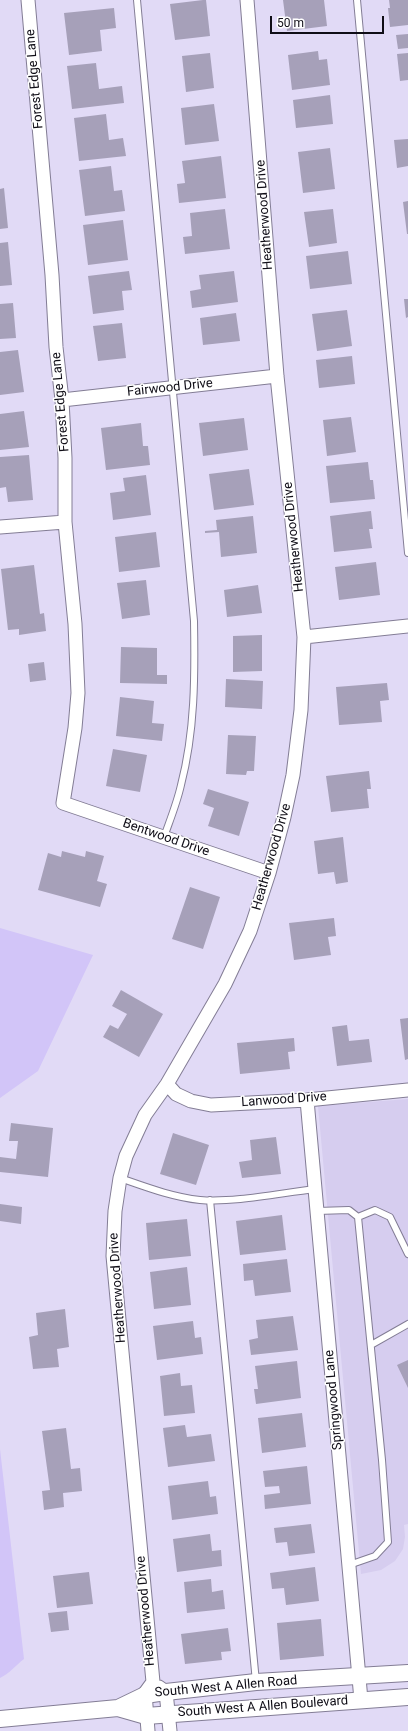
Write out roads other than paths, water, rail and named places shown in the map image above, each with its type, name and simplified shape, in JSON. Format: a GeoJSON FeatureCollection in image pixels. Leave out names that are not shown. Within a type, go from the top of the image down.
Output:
{"type":"FeatureCollection","features":[{"type":"Feature","properties":{"kind":"street","name":"Forest Edge Lane"},"geometry":{"type":"LineString","coordinates":[[28,0],[52,275],[56,347],[62,400],[65,458],[65,522],[75,624],[78,693],[75,728],[63,803]]}},
{"type":"Feature","properties":{"kind":"street","name":"Heatherwood Drive"},"geometry":{"type":"LineString","coordinates":[[147,1724],[149,1688],[113,1256],[115,1211],[120,1178],[126,1156],[145,1115],[167,1084],[225,984],[250,931],[269,873],[293,775],[301,710],[304,637],[277,376],[247,0]]}},
{"type":"Feature","properties":{"kind":"street","name":"Fairwood Drive"},"geometry":{"type":"LineString","coordinates":[[62,400],[277,376]]}},
{"type":"Feature","properties":{"kind":"street"},"geometry":{"type":"LineString","coordinates":[[0,527],[65,522]]}},
{"type":"Feature","properties":{"kind":"street"},"geometry":{"type":"LineString","coordinates":[[304,637],[408,626]]}},
{"type":"Feature","properties":{"kind":"street","name":"Bentwood Drive"},"geometry":{"type":"LineString","coordinates":[[63,803],[269,873]]}},
{"type":"Feature","properties":{"kind":"street","name":"Lanwood Drive"},"geometry":{"type":"LineString","coordinates":[[167,1084],[176,1094],[191,1101],[211,1105],[307,1100],[408,1090]]}},
{"type":"Feature","properties":{"kind":"street","name":"Springwood Lane"},"geometry":{"type":"LineString","coordinates":[[307,1100],[361,1700]]}},
{"type":"Feature","properties":{"kind":"street","name":"South West A Allen Road"},"geometry":{"type":"LineString","coordinates":[[0,1718],[118,1708],[149,1688],[166,1692],[256,1682],[408,1673]]}},
{"type":"Feature","properties":{"kind":"street"},"geometry":{"type":"LineString","coordinates":[[166,1692],[170,1731]]}},
{"type":"Feature","properties":{"kind":"street","name":"South West A Allen Boulevard"},"geometry":{"type":"LineString","coordinates":[[118,1708],[147,1724],[168,1714],[408,1697]]}},
{"type":"Feature","properties":{"kind":"lane"},"geometry":{"type":"LineString","coordinates":[[137,0],[172,388],[192,586],[195,670],[193,712],[188,748],[181,785],[164,838]]}},
{"type":"Feature","properties":{"kind":"lane"},"geometry":{"type":"LineString","coordinates":[[357,0],[408,553]]}},
{"type":"Feature","properties":{"kind":"lane"},"geometry":{"type":"LineString","coordinates":[[120,1178],[166,1194],[200,1200],[231,1199],[315,1189]]}},
{"type":"Feature","properties":{"kind":"lane"},"geometry":{"type":"LineString","coordinates":[[210,1200],[256,1682]]}},
{"type":"Feature","properties":{"kind":"lane"},"geometry":{"type":"LineString","coordinates":[[317,1211],[349,1210],[358,1217],[371,1345],[388,1542],[375,1556],[349,1565]]}},
{"type":"Feature","properties":{"kind":"lane"},"geometry":{"type":"LineString","coordinates":[[358,1217],[375,1210],[390,1217],[408,1254]]}},
{"type":"Feature","properties":{"kind":"lane"},"geometry":{"type":"LineString","coordinates":[[371,1345],[408,1324]]}}]}
